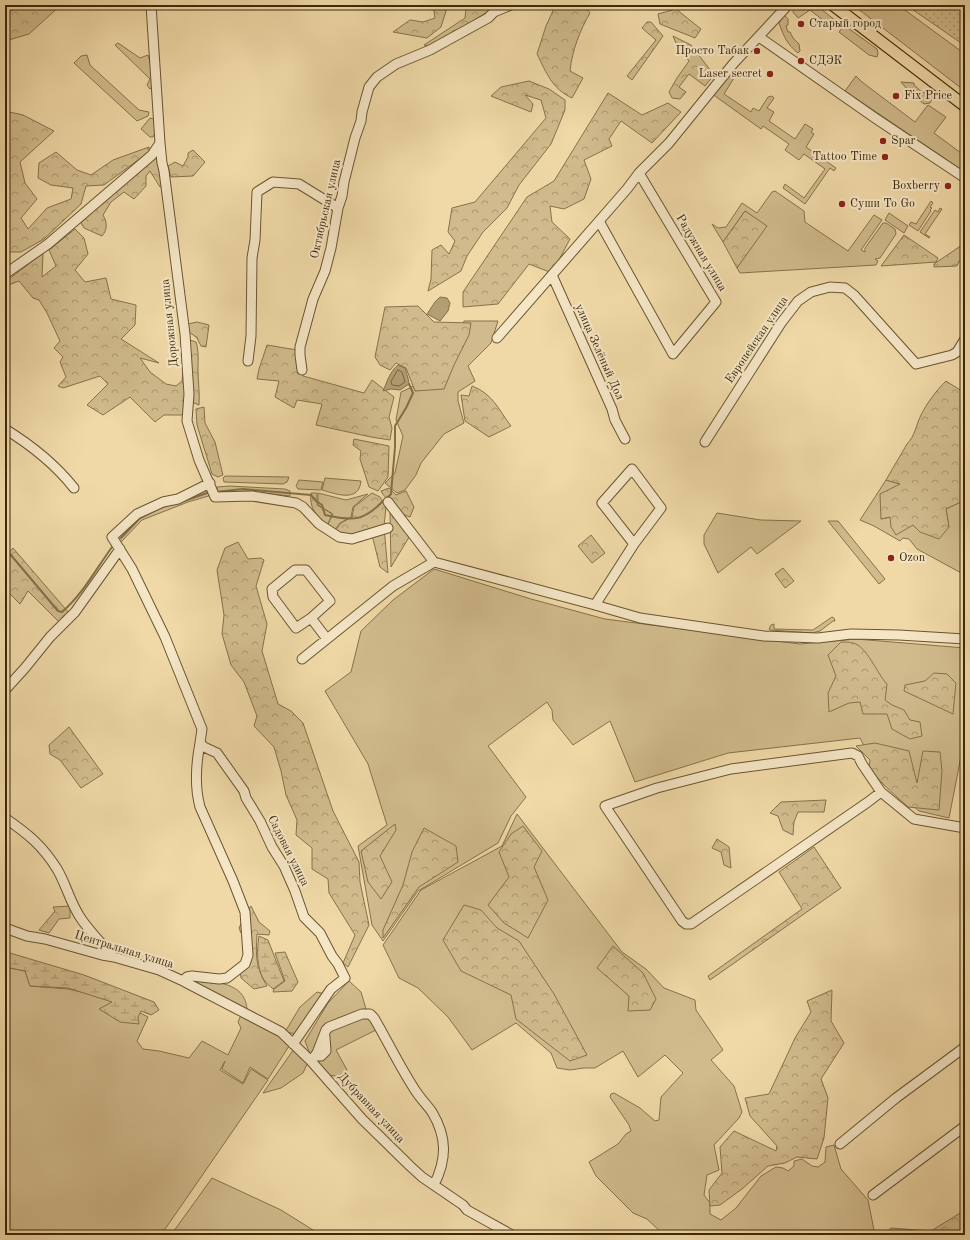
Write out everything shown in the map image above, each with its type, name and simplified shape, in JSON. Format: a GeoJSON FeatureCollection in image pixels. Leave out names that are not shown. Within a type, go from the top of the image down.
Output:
{"type":"FeatureCollection","features":[{"type":"Feature","properties":{"kind":"main road"},"geometry":{"type":"LineString","coordinates":[[833,5],[965,106]]}},
{"type":"Feature","properties":{"kind":"street","name":"Дорожная улица"},"geometry":{"type":"LineString","coordinates":[[151,5],[162,163],[185,334],[189,394],[188,421],[199,460],[213,490]]}},
{"type":"Feature","properties":{"kind":"street","name":"Октябрьская улица"},"geometry":{"type":"LineString","coordinates":[[302,370],[300,347],[313,299],[325,271],[344,182],[369,87],[377,77],[396,64],[430,50],[488,18],[494,12],[511,5]]}},
{"type":"Feature","properties":{"kind":"street"},"geometry":{"type":"LineString","coordinates":[[497,338],[627,189],[639,173],[667,145],[733,64],[788,5]]}},
{"type":"Feature","properties":{"kind":"street"},"geometry":{"type":"LineString","coordinates":[[759,37],[875,118],[965,178]]}},
{"type":"Feature","properties":{"kind":"street"},"geometry":{"type":"LineString","coordinates":[[5,274],[54,239],[152,155],[160,143]]}},
{"type":"Feature","properties":{"kind":"street","name":"Радужная улица"},"geometry":{"type":"LineString","coordinates":[[599,221],[673,354],[716,302],[639,173]]}},
{"type":"Feature","properties":{"kind":"street"},"geometry":{"type":"LineString","coordinates":[[248,361],[251,336],[252,258],[255,240],[258,192],[273,182],[299,184],[338,208]]}},
{"type":"Feature","properties":{"kind":"street","name":"улица Зелёный Дол"},"geometry":{"type":"LineString","coordinates":[[552,275],[612,409],[615,420],[625,439]]}},
{"type":"Feature","properties":{"kind":"street","name":"Европейская улица"},"geometry":{"type":"LineString","coordinates":[[705,442],[781,323],[798,301],[811,292],[830,287],[845,288],[854,295],[916,364],[952,356],[957,352],[965,339]]}},
{"type":"Feature","properties":{"kind":"street"},"geometry":{"type":"LineString","coordinates":[[5,429],[39,453],[63,474],[74,488]]}},
{"type":"Feature","properties":{"kind":"street"},"geometry":{"type":"LineString","coordinates":[[595,605],[634,544],[661,508],[632,469],[602,502],[634,544]]}},
{"type":"Feature","properties":{"kind":"street"},"geometry":{"type":"LineString","coordinates":[[182,981],[192,976],[223,980],[245,964],[248,955],[245,912],[200,807],[198,799],[196,782],[197,763],[202,729],[165,636],[136,575],[112,537],[137,514],[163,502],[213,490],[296,503],[303,507],[319,524],[339,537],[352,539],[388,528]]}},
{"type":"Feature","properties":{"kind":"street"},"geometry":{"type":"LineString","coordinates":[[388,502],[434,562],[640,618],[758,635],[818,638],[851,634],[965,639]]}},
{"type":"Feature","properties":{"kind":"street"},"geometry":{"type":"LineString","coordinates":[[5,690],[50,637],[75,612],[120,549]]}},
{"type":"Feature","properties":{"kind":"street"},"geometry":{"type":"LineString","coordinates":[[302,659],[393,586],[434,562]]}},
{"type":"Feature","properties":{"kind":"street"},"geometry":{"type":"LineString","coordinates":[[295,570],[306,570],[330,601],[311,618],[296,628],[273,597],[272,589],[295,570]]}},
{"type":"Feature","properties":{"kind":"street"},"geometry":{"type":"LineString","coordinates":[[311,618],[327,639]]}},
{"type":"Feature","properties":{"kind":"street","name":"Садовая улица"},"geometry":{"type":"LineString","coordinates":[[200,743],[204,747],[217,753],[244,791],[272,847],[284,866],[304,917],[311,922],[320,933],[345,978],[331,989],[294,1044]]}},
{"type":"Feature","properties":{"kind":"street"},"geometry":{"type":"LineString","coordinates":[[881,792],[691,924],[686,924],[682,921],[605,806],[657,788],[731,768],[852,753],[858,756],[881,792],[914,819],[965,828]]}},
{"type":"Feature","properties":{"kind":"street"},"geometry":{"type":"LineString","coordinates":[[5,818],[30,836],[39,845],[57,869],[72,904],[80,918],[114,957]]}},
{"type":"Feature","properties":{"kind":"street","name":"Центральная улица"},"geometry":{"type":"LineString","coordinates":[[5,928],[27,936],[45,939],[159,970],[281,1032],[294,1044]]}},
{"type":"Feature","properties":{"kind":"street"},"geometry":{"type":"LineString","coordinates":[[313,1058],[326,1030],[329,1027],[362,1014],[370,1014],[374,1018],[415,1090],[432,1112],[441,1130],[444,1154],[440,1174],[434,1185]]}},
{"type":"Feature","properties":{"kind":"street","name":"Дубравная улица"},"geometry":{"type":"LineString","coordinates":[[294,1044],[313,1058],[362,1118],[410,1166],[463,1205],[467,1210],[512,1235]]}},
{"type":"Feature","properties":{"kind":"street"},"geometry":{"type":"LineString","coordinates":[[840,1144],[896,1098],[965,1047]]}},
{"type":"Feature","properties":{"kind":"street"},"geometry":{"type":"LineString","coordinates":[[872,1194],[965,1126]]}},
{"type":"Feature","properties":{"kind":"green space"},"geometry":{"type":"Polygon","coordinates":[[[20,5],[61,5],[29,34],[5,41],[5,15],[20,5]]]}},
{"type":"Feature","properties":{"kind":"green space"},"geometry":{"type":"Polygon","coordinates":[[[433,5],[463,5],[447,8],[441,27],[427,38],[393,32],[410,20],[423,22],[435,18],[433,5]]]}},
{"type":"Feature","properties":{"kind":"green space"},"geometry":{"type":"Polygon","coordinates":[[[471,5],[481,5],[492,9],[431,47],[424,45],[465,18],[466,9],[471,5]]]}},
{"type":"Feature","properties":{"kind":"green space"},"geometry":{"type":"Polygon","coordinates":[[[554,5],[584,5],[590,13],[583,26],[573,56],[570,71],[583,78],[572,98],[559,90],[550,79],[537,54],[554,5]]]}},
{"type":"Feature","properties":{"kind":"green space"},"geometry":{"type":"Polygon","coordinates":[[[794,5],[816,5],[836,21],[833,28],[810,10],[798,18],[793,12],[794,5]]]}},
{"type":"Feature","properties":{"kind":"green space"},"geometry":{"type":"Polygon","coordinates":[[[853,5],[898,5],[965,54],[965,91],[853,5]]]}},
{"type":"Feature","properties":{"kind":"green space"},"geometry":{"type":"Polygon","coordinates":[[[906,5],[965,5],[965,46],[964,45],[906,5]]]}},
{"type":"Feature","properties":{"kind":"green space"},"geometry":{"type":"Polygon","coordinates":[[[676,9],[701,29],[695,38],[660,24],[658,14],[676,9]]]}},
{"type":"Feature","properties":{"kind":"green space"},"geometry":{"type":"Polygon","coordinates":[[[784,15],[788,19],[788,25],[786,26],[788,32],[790,32],[799,44],[800,51],[798,53],[788,43],[779,23],[784,15]]]}},
{"type":"Feature","properties":{"kind":"green space"},"geometry":{"type":"Polygon","coordinates":[[[647,22],[651,22],[663,36],[632,80],[627,76],[656,40],[642,28],[647,22]]]}},
{"type":"Feature","properties":{"kind":"green space"},"geometry":{"type":"Polygon","coordinates":[[[843,27],[848,28],[877,49],[877,57],[869,55],[839,32],[843,27]]]}},
{"type":"Feature","properties":{"kind":"green space"},"geometry":{"type":"Polygon","coordinates":[[[673,36],[691,45],[714,75],[705,86],[689,74],[679,87],[686,92],[680,99],[672,98],[669,92],[689,61],[678,48],[673,36]]]}},
{"type":"Feature","properties":{"kind":"green space"},"geometry":{"type":"Polygon","coordinates":[[[118,43],[140,58],[148,55],[152,68],[154,86],[150,89],[147,85],[150,79],[115,45],[118,43]]]}},
{"type":"Feature","properties":{"kind":"green space"},"geometry":{"type":"Polygon","coordinates":[[[87,55],[90,65],[139,110],[149,112],[148,116],[137,121],[74,63],[81,56],[87,55]]]}},
{"type":"Feature","properties":{"kind":"green space"},"geometry":{"type":"Polygon","coordinates":[[[728,76],[734,78],[724,94],[751,112],[753,108],[759,111],[768,97],[772,96],[774,98],[767,108],[774,112],[769,121],[795,139],[805,124],[813,129],[811,132],[814,134],[806,147],[836,168],[834,171],[830,168],[805,204],[783,188],[785,184],[804,198],[825,169],[804,154],[799,160],[785,150],[789,144],[763,126],[761,129],[715,96],[714,94],[728,76]]]}},
{"type":"Feature","properties":{"kind":"green space"},"geometry":{"type":"Polygon","coordinates":[[[856,76],[915,122],[928,105],[946,117],[934,133],[965,156],[965,172],[845,91],[856,76]]]}},
{"type":"Feature","properties":{"kind":"green space"},"geometry":{"type":"Polygon","coordinates":[[[529,81],[549,89],[565,100],[565,110],[551,144],[519,185],[507,208],[483,232],[467,256],[461,271],[428,291],[431,279],[432,250],[441,245],[449,254],[455,241],[448,232],[452,208],[475,202],[546,118],[541,100],[525,95],[533,104],[531,112],[491,96],[501,87],[529,81]]]}},
{"type":"Feature","properties":{"kind":"green space"},"geometry":{"type":"Polygon","coordinates":[[[901,82],[914,83],[914,85],[923,93],[927,91],[934,96],[930,103],[924,104],[901,82]]]}},
{"type":"Feature","properties":{"kind":"green space"},"geometry":{"type":"Polygon","coordinates":[[[608,93],[642,115],[668,103],[681,112],[652,143],[621,121],[609,139],[612,146],[584,160],[591,179],[584,199],[564,209],[550,206],[552,222],[570,239],[552,273],[529,264],[498,304],[463,307],[463,292],[527,197],[554,181],[608,93]]]}},
{"type":"Feature","properties":{"kind":"green space"},"geometry":{"type":"Polygon","coordinates":[[[5,111],[23,115],[54,131],[20,162],[25,183],[37,199],[21,218],[28,229],[47,208],[71,199],[73,188],[51,185],[38,178],[39,163],[56,152],[77,170],[91,175],[113,160],[149,147],[149,152],[104,185],[86,186],[81,204],[44,239],[21,252],[7,252],[5,257],[5,111]]]}},
{"type":"Feature","properties":{"kind":"green space"},"geometry":{"type":"Polygon","coordinates":[[[150,118],[157,120],[156,131],[153,137],[150,137],[141,129],[150,118]]]}},
{"type":"Feature","properties":{"kind":"green space"},"geometry":{"type":"Polygon","coordinates":[[[193,150],[205,162],[193,176],[171,177],[168,166],[175,162],[183,166],[188,157],[188,153],[193,150]]]}},
{"type":"Feature","properties":{"kind":"green space"},"geometry":{"type":"Polygon","coordinates":[[[157,157],[164,185],[160,187],[150,171],[146,176],[146,186],[134,199],[124,192],[111,202],[103,215],[106,226],[102,236],[84,228],[80,221],[157,157]]]}},
{"type":"Feature","properties":{"kind":"green space"},"geometry":{"type":"Polygon","coordinates":[[[775,191],[804,211],[805,222],[848,251],[874,215],[882,220],[861,250],[865,252],[865,248],[883,223],[886,223],[895,229],[896,234],[880,258],[875,259],[878,261],[876,265],[740,273],[737,268],[766,226],[745,211],[723,242],[712,224],[718,228],[726,227],[742,203],[757,213],[772,192],[775,191]]]}},
{"type":"Feature","properties":{"kind":"green space"},"geometry":{"type":"Polygon","coordinates":[[[931,201],[933,203],[930,207],[932,208],[930,210],[931,211],[918,231],[909,225],[911,222],[916,224],[931,201]]]}},
{"type":"Feature","properties":{"kind":"green space"},"geometry":{"type":"Polygon","coordinates":[[[940,208],[942,209],[925,234],[930,237],[929,238],[920,232],[935,210],[938,212],[940,208]]]}},
{"type":"Feature","properties":{"kind":"green space"},"geometry":{"type":"Polygon","coordinates":[[[745,211],[767,226],[737,268],[723,242],[745,211]]]}},
{"type":"Feature","properties":{"kind":"green space"},"geometry":{"type":"Polygon","coordinates":[[[889,213],[908,226],[904,233],[885,220],[889,213]]]}},
{"type":"Feature","properties":{"kind":"green space"},"geometry":{"type":"Polygon","coordinates":[[[75,229],[84,238],[88,254],[75,270],[85,282],[106,278],[111,299],[136,305],[135,325],[121,339],[159,363],[140,358],[150,372],[166,384],[176,386],[182,381],[184,365],[185,392],[183,415],[164,415],[155,422],[130,397],[103,415],[87,405],[108,384],[100,376],[63,388],[58,386],[66,377],[60,362],[63,357],[54,348],[60,341],[47,313],[39,300],[33,298],[19,281],[6,286],[5,282],[43,253],[42,277],[56,266],[49,250],[75,229]]]}},
{"type":"Feature","properties":{"kind":"green space"},"geometry":{"type":"Polygon","coordinates":[[[904,235],[938,258],[936,262],[881,266],[904,235]]]}},
{"type":"Feature","properties":{"kind":"green space"},"geometry":{"type":"Polygon","coordinates":[[[965,243],[964,260],[959,261],[957,266],[934,267],[934,264],[965,243]]]}},
{"type":"Feature","properties":{"kind":"green space"},"geometry":{"type":"Polygon","coordinates":[[[418,306],[434,322],[471,323],[469,335],[444,389],[415,391],[406,368],[396,363],[390,370],[380,365],[375,357],[385,307],[418,306]]]}},
{"type":"Feature","properties":{"kind":"green space"},"geometry":{"type":"Polygon","coordinates":[[[464,321],[498,321],[491,343],[468,366],[475,381],[458,392],[458,401],[464,423],[444,434],[421,463],[416,475],[405,490],[397,493],[385,483],[395,473],[403,436],[396,420],[401,392],[414,386],[450,359],[464,321]]]}},
{"type":"Feature","properties":{"kind":"green space"},"geometry":{"type":"Polygon","coordinates":[[[197,322],[209,325],[206,347],[201,346],[197,338],[188,331],[188,324],[197,322]]]}},
{"type":"Feature","properties":{"kind":"green space"},"geometry":{"type":"Polygon","coordinates":[[[187,339],[196,342],[198,349],[199,405],[192,402],[187,339]]]}},
{"type":"Feature","properties":{"kind":"green space"},"geometry":{"type":"Polygon","coordinates":[[[267,345],[297,350],[303,376],[364,393],[372,380],[394,397],[389,417],[392,428],[390,440],[316,425],[322,404],[297,400],[294,408],[275,397],[279,381],[257,379],[267,345]]]}},
{"type":"Feature","properties":{"kind":"green space"},"geometry":{"type":"Polygon","coordinates":[[[946,381],[965,393],[965,500],[946,509],[949,527],[939,539],[920,532],[913,525],[896,535],[891,527],[890,517],[881,519],[880,494],[900,484],[886,480],[912,438],[919,419],[926,406],[946,381]]]}},
{"type":"Feature","properties":{"kind":"green space"},"geometry":{"type":"Polygon","coordinates":[[[472,386],[485,393],[490,398],[511,426],[489,437],[465,421],[461,395],[469,396],[472,386]]]}},
{"type":"Feature","properties":{"kind":"green space"},"geometry":{"type":"Polygon","coordinates":[[[204,407],[205,423],[215,442],[223,475],[218,477],[212,474],[197,425],[196,409],[204,407]]]}},
{"type":"Feature","properties":{"kind":"green space"},"geometry":{"type":"Polygon","coordinates":[[[354,439],[389,446],[388,477],[378,491],[369,487],[360,459],[361,451],[353,445],[354,439]]]}},
{"type":"Feature","properties":{"kind":"green space"},"geometry":{"type":"Polygon","coordinates":[[[225,476],[289,477],[287,482],[283,484],[224,482],[223,478],[225,476]]]}},
{"type":"Feature","properties":{"kind":"green space"},"geometry":{"type":"Polygon","coordinates":[[[325,478],[361,481],[356,492],[351,495],[340,495],[322,490],[325,478]]]}},
{"type":"Feature","properties":{"kind":"green space"},"geometry":{"type":"Polygon","coordinates":[[[299,480],[323,482],[321,490],[298,489],[296,486],[299,480]]]}},
{"type":"Feature","properties":{"kind":"green space"},"geometry":{"type":"Polygon","coordinates":[[[886,480],[900,484],[881,519],[891,517],[913,525],[949,527],[946,509],[965,500],[965,575],[917,549],[909,539],[903,538],[900,541],[860,520],[886,480]]]}},
{"type":"Feature","properties":{"kind":"green space"},"geometry":{"type":"Polygon","coordinates":[[[230,486],[285,489],[290,491],[290,496],[246,491],[218,494],[217,487],[230,486]]]}},
{"type":"Feature","properties":{"kind":"green space"},"geometry":{"type":"Polygon","coordinates":[[[389,488],[396,495],[406,491],[414,507],[410,517],[399,513],[381,491],[389,488]]]}},
{"type":"Feature","properties":{"kind":"green space"},"geometry":{"type":"Polygon","coordinates":[[[211,489],[212,495],[188,502],[142,520],[122,541],[119,542],[118,536],[137,518],[152,509],[211,489]]]}},
{"type":"Feature","properties":{"kind":"green space"},"geometry":{"type":"Polygon","coordinates":[[[311,493],[317,493],[317,505],[332,514],[327,526],[312,507],[311,493]]]}},
{"type":"Feature","properties":{"kind":"green space"},"geometry":{"type":"Polygon","coordinates":[[[318,493],[346,500],[368,494],[353,507],[351,517],[340,523],[334,531],[327,526],[333,514],[318,505],[318,493]]]}},
{"type":"Feature","properties":{"kind":"green space"},"geometry":{"type":"Polygon","coordinates":[[[372,493],[380,497],[386,507],[384,526],[388,573],[380,567],[373,539],[368,533],[353,537],[335,531],[341,523],[352,517],[354,507],[372,493]]]}},
{"type":"Feature","properties":{"kind":"green space"},"geometry":{"type":"Polygon","coordinates":[[[390,513],[411,534],[391,567],[390,513]]]}},
{"type":"Feature","properties":{"kind":"green space"},"geometry":{"type":"Polygon","coordinates":[[[717,513],[761,520],[801,521],[757,554],[751,547],[718,573],[704,544],[704,535],[717,513]]]}},
{"type":"Feature","properties":{"kind":"green space"},"geometry":{"type":"Polygon","coordinates":[[[828,521],[838,521],[885,579],[879,584],[828,521]]]}},
{"type":"Feature","properties":{"kind":"green space"},"geometry":{"type":"Polygon","coordinates":[[[591,535],[605,553],[592,563],[578,546],[591,535]]]}},
{"type":"Feature","properties":{"kind":"green space"},"geometry":{"type":"Polygon","coordinates":[[[238,542],[248,559],[261,558],[264,560],[256,586],[267,624],[262,651],[278,704],[291,711],[303,723],[333,811],[359,862],[360,882],[369,925],[348,967],[343,963],[355,935],[329,893],[328,879],[312,869],[312,848],[296,835],[297,820],[286,795],[274,747],[254,726],[257,716],[244,682],[231,665],[222,634],[224,615],[217,570],[225,548],[238,542]]]}},
{"type":"Feature","properties":{"kind":"green space"},"geometry":{"type":"Polygon","coordinates":[[[13,548],[69,613],[59,622],[28,591],[20,604],[5,589],[5,557],[13,548]]]}},
{"type":"Feature","properties":{"kind":"green space"},"geometry":{"type":"Polygon","coordinates":[[[783,568],[794,581],[785,588],[775,574],[783,568]]]}},
{"type":"Feature","properties":{"kind":"green space"},"geometry":{"type":"Polygon","coordinates":[[[434,569],[531,599],[605,619],[800,644],[856,639],[965,648],[965,746],[963,746],[949,818],[919,811],[880,777],[860,738],[728,753],[635,782],[610,721],[573,745],[553,720],[552,710],[547,702],[488,746],[526,797],[511,816],[498,843],[418,891],[383,941],[372,925],[358,846],[387,825],[368,764],[325,691],[351,672],[361,631],[393,600],[434,569]]]}},
{"type":"Feature","properties":{"kind":"green space"},"geometry":{"type":"Polygon","coordinates":[[[832,617],[835,621],[820,631],[812,633],[769,629],[771,625],[774,624],[774,629],[813,630],[832,617]]]}},
{"type":"Feature","properties":{"kind":"green space"},"geometry":{"type":"Polygon","coordinates":[[[841,642],[853,643],[863,649],[887,684],[885,700],[904,710],[910,720],[920,722],[922,736],[910,739],[892,729],[887,714],[863,714],[860,702],[849,703],[829,712],[828,693],[836,676],[828,655],[841,642]]]}},
{"type":"Feature","properties":{"kind":"green space"},"geometry":{"type":"Polygon","coordinates":[[[934,673],[947,674],[956,683],[953,714],[904,691],[905,685],[925,681],[934,673]]]}},
{"type":"Feature","properties":{"kind":"green space"},"geometry":{"type":"Polygon","coordinates":[[[69,727],[103,774],[81,788],[60,760],[50,754],[49,745],[69,727]]]}},
{"type":"Feature","properties":{"kind":"green space"},"geometry":{"type":"Polygon","coordinates":[[[875,743],[909,751],[917,783],[923,751],[940,752],[942,771],[939,810],[908,807],[884,785],[869,768],[870,760],[856,746],[875,743]]]}},
{"type":"Feature","properties":{"kind":"green space"},"geometry":{"type":"Polygon","coordinates":[[[826,800],[824,812],[798,812],[794,822],[793,835],[783,830],[778,816],[770,813],[781,802],[826,800]]]}},
{"type":"Feature","properties":{"kind":"green space"},"geometry":{"type":"Polygon","coordinates":[[[517,814],[622,952],[646,969],[664,988],[695,1000],[696,1010],[723,1050],[711,1060],[734,1086],[742,1112],[739,1118],[714,1145],[719,1170],[707,1175],[704,1195],[710,1203],[710,1214],[721,1220],[736,1208],[761,1176],[776,1167],[783,1168],[788,1171],[794,1166],[794,1161],[802,1159],[812,1166],[818,1167],[825,1162],[826,1147],[834,1145],[841,1169],[868,1200],[875,1235],[664,1235],[647,1219],[633,1213],[596,1176],[589,1162],[618,1144],[626,1134],[631,1131],[629,1125],[610,1097],[611,1094],[614,1093],[640,1108],[655,1121],[659,1120],[661,1097],[683,1073],[665,1055],[638,1077],[623,1051],[595,1068],[570,1070],[557,1068],[551,1053],[516,1023],[472,1050],[448,1017],[418,988],[399,978],[383,945],[421,890],[502,846],[517,814]]]}},
{"type":"Feature","properties":{"kind":"green space"},"geometry":{"type":"Polygon","coordinates":[[[395,824],[396,830],[380,856],[392,882],[381,899],[368,882],[361,851],[395,824]]]}},
{"type":"Feature","properties":{"kind":"green space"},"geometry":{"type":"Polygon","coordinates":[[[523,826],[542,851],[534,867],[548,900],[528,938],[504,923],[488,905],[509,877],[499,852],[511,834],[523,826]]]}},
{"type":"Feature","properties":{"kind":"green space"},"geometry":{"type":"Polygon","coordinates":[[[424,828],[456,846],[458,862],[419,887],[383,938],[383,930],[403,885],[412,852],[424,828]]]}},
{"type":"Feature","properties":{"kind":"green space"},"geometry":{"type":"Polygon","coordinates":[[[717,839],[729,847],[731,868],[724,865],[721,852],[712,848],[717,839]]]}},
{"type":"Feature","properties":{"kind":"green space"},"geometry":{"type":"Polygon","coordinates":[[[814,847],[841,888],[710,980],[708,976],[802,909],[779,872],[814,847]]]}},
{"type":"Feature","properties":{"kind":"green space"},"geometry":{"type":"Polygon","coordinates":[[[464,905],[481,910],[497,928],[519,941],[554,994],[587,1055],[570,1061],[516,1019],[511,995],[461,971],[443,940],[464,905]]]}},
{"type":"Feature","properties":{"kind":"green space"},"geometry":{"type":"Polygon","coordinates":[[[70,906],[70,918],[59,919],[49,933],[39,930],[55,911],[53,907],[70,906]]]}},
{"type":"Feature","properties":{"kind":"green space"},"geometry":{"type":"Polygon","coordinates":[[[251,906],[259,922],[270,931],[269,935],[257,934],[256,949],[258,967],[267,986],[254,989],[241,978],[240,971],[250,938],[241,933],[239,928],[251,906]]]}},
{"type":"Feature","properties":{"kind":"green space"},"geometry":{"type":"Polygon","coordinates":[[[259,936],[268,940],[284,981],[273,989],[261,975],[258,964],[259,936]]]}},
{"type":"Feature","properties":{"kind":"green space"},"geometry":{"type":"Polygon","coordinates":[[[613,946],[643,973],[656,999],[650,1010],[628,1011],[629,996],[597,968],[613,946]]]}},
{"type":"Feature","properties":{"kind":"green space"},"geometry":{"type":"Polygon","coordinates":[[[5,950],[10,953],[84,975],[154,1002],[159,1010],[151,1015],[141,1011],[138,1017],[139,1024],[120,1022],[99,1009],[112,1002],[68,988],[30,986],[25,971],[5,967],[5,950]]]}},
{"type":"Feature","properties":{"kind":"green space"},"geometry":{"type":"Polygon","coordinates":[[[285,952],[298,982],[292,991],[273,992],[274,989],[285,981],[275,953],[285,952]]]}},
{"type":"Feature","properties":{"kind":"green space"},"geometry":{"type":"Polygon","coordinates":[[[5,967],[25,971],[30,986],[68,989],[113,999],[148,1017],[137,1041],[143,1049],[189,1058],[202,1041],[228,1055],[241,1028],[238,1022],[241,1015],[272,1030],[289,1046],[268,1079],[250,1067],[243,1083],[222,1069],[225,1061],[220,1070],[243,1084],[251,1069],[268,1080],[161,1235],[15,1235],[5,1228],[5,967]]]}},
{"type":"Feature","properties":{"kind":"green space"},"geometry":{"type":"Polygon","coordinates":[[[202,980],[225,984],[238,990],[246,1002],[247,1010],[194,984],[202,980]]]}},
{"type":"Feature","properties":{"kind":"green space"},"geometry":{"type":"Polygon","coordinates":[[[349,981],[361,992],[369,1019],[378,1029],[336,1050],[347,1070],[340,1077],[329,1075],[310,1054],[305,1041],[328,1003],[349,981]]]}},
{"type":"Feature","properties":{"kind":"green space"},"geometry":{"type":"Polygon","coordinates":[[[832,990],[831,1021],[844,1043],[821,1079],[828,1098],[824,1138],[817,1159],[797,1157],[785,1163],[768,1166],[742,1189],[720,1205],[710,1206],[709,1190],[722,1173],[720,1147],[734,1131],[776,1151],[777,1146],[750,1116],[745,1098],[769,1094],[795,1038],[811,1012],[807,1001],[832,990]]]}},
{"type":"Feature","properties":{"kind":"green space"},"geometry":{"type":"Polygon","coordinates":[[[317,992],[325,994],[297,1034],[285,1032],[300,1007],[317,992]]]}},
{"type":"Feature","properties":{"kind":"green space"},"geometry":{"type":"Polygon","coordinates":[[[294,1049],[308,1062],[303,1073],[281,1088],[263,1093],[294,1049]]]}},
{"type":"Feature","properties":{"kind":"green space"},"geometry":{"type":"Polygon","coordinates":[[[212,1178],[281,1210],[321,1235],[171,1235],[212,1178]]]}},
{"type":"Feature","properties":{"kind":"green space"},"geometry":{"type":"Polygon","coordinates":[[[965,1210],[965,1235],[883,1235],[891,1228],[931,1231],[965,1210]]]}},
{"type":"Feature","properties":{"kind":"water"},"geometry":{"type":"Polygon","coordinates":[[[440,297],[447,298],[450,303],[448,311],[440,321],[427,314],[440,297]]]}},
{"type":"Feature","properties":{"kind":"water"},"geometry":{"type":"Polygon","coordinates":[[[398,365],[405,368],[409,384],[400,390],[391,389],[383,391],[391,373],[398,365]]]}},
{"type":"Feature","properties":{"kind":"waterway"},"geometry":{"type":"LineString","coordinates":[[387,498],[391,494],[395,447],[395,426],[413,393],[409,384]]}},
{"type":"Feature","properties":{"kind":"waterway"},"geometry":{"type":"LineString","coordinates":[[215,492],[243,489],[311,495],[322,505],[325,515],[350,519],[369,513],[383,501]]}},
{"type":"Feature","properties":{"kind":"waterway"},"geometry":{"type":"LineString","coordinates":[[184,501],[210,492]]}},
{"type":"Feature","properties":{"kind":"waterway"},"geometry":{"type":"LineString","coordinates":[[121,538],[140,518],[172,504]]}},
{"type":"Feature","properties":{"kind":"waterway"},"geometry":{"type":"LineString","coordinates":[[5,548],[58,611],[62,612],[83,589],[112,547]]}},
{"type":"Feature","properties":{"kind":"place","name":"Старый город"},"geometry":{"type":"Point","coordinates":[801,24]}},
{"type":"Feature","properties":{"kind":"place","name":"Просто Табак"},"geometry":{"type":"Point","coordinates":[757,51]}},
{"type":"Feature","properties":{"kind":"place","name":"СДЭК"},"geometry":{"type":"Point","coordinates":[801,61]}},
{"type":"Feature","properties":{"kind":"place","name":"Laser secret"},"geometry":{"type":"Point","coordinates":[770,74]}},
{"type":"Feature","properties":{"kind":"place","name":"Fix Price"},"geometry":{"type":"Point","coordinates":[896,96]}},
{"type":"Feature","properties":{"kind":"place","name":"Spar"},"geometry":{"type":"Point","coordinates":[883,141]}},
{"type":"Feature","properties":{"kind":"place","name":"Tattoo Time"},"geometry":{"type":"Point","coordinates":[885,157]}},
{"type":"Feature","properties":{"kind":"place","name":"Boxberry"},"geometry":{"type":"Point","coordinates":[948,186]}},
{"type":"Feature","properties":{"kind":"place","name":"Суши To Go"},"geometry":{"type":"Point","coordinates":[842,204]}},
{"type":"Feature","properties":{"kind":"place","name":"Ozon"},"geometry":{"type":"Point","coordinates":[891,558]}}]}
